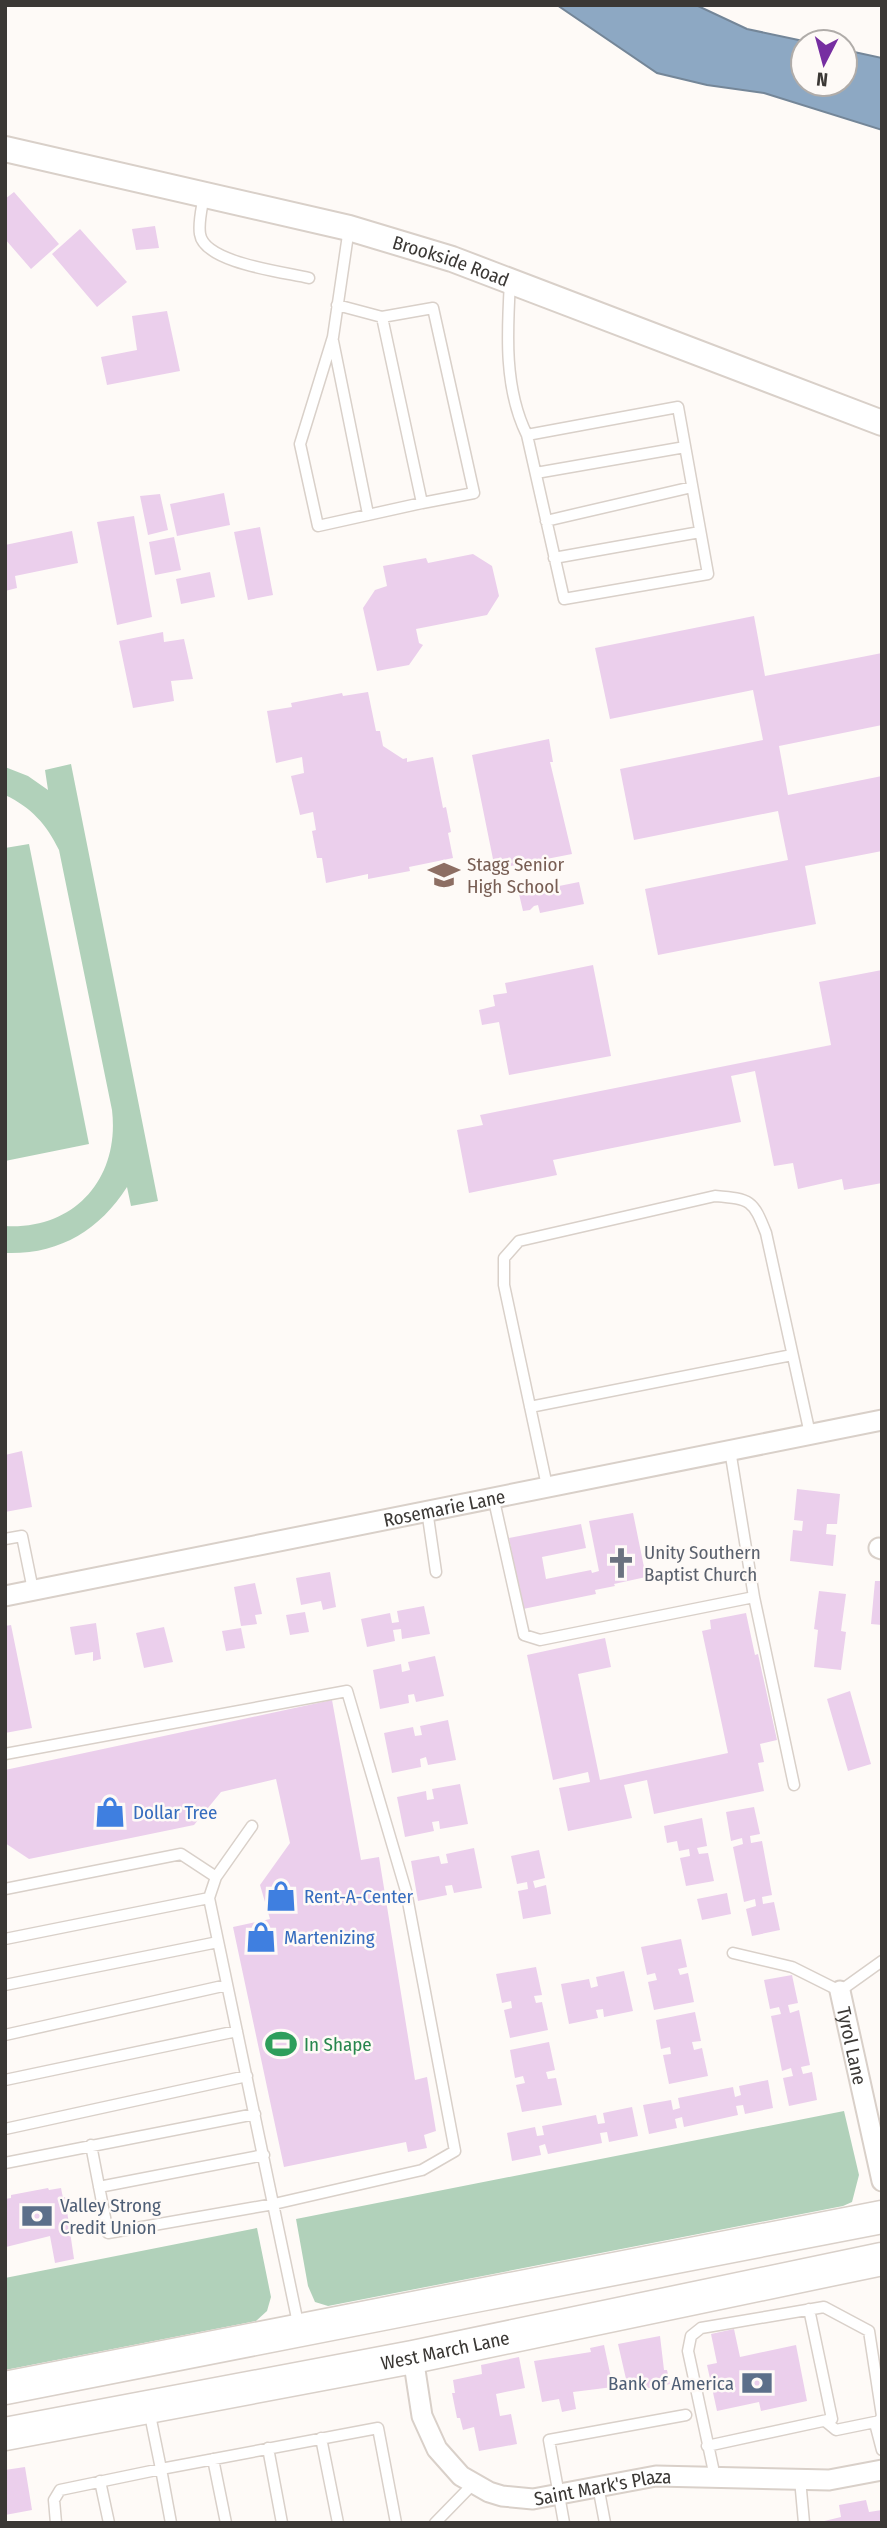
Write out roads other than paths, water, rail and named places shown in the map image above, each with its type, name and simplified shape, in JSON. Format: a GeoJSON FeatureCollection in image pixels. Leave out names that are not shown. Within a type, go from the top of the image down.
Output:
{"type":"FeatureCollection","features":[{"type":"Feature","properties":{"kind":"main road"},"geometry":{"type":"LineString","coordinates":[[5,2388],[300,2332],[603,2269],[882,2217]]}},
{"type":"Feature","properties":{"kind":"main road","name":"West March Lane"},"geometry":{"type":"LineString","coordinates":[[5,2434],[413,2357],[882,2259]]}},
{"type":"Feature","properties":{"kind":"street","name":"Brookside Road"},"geometry":{"type":"LineString","coordinates":[[5,149],[349,228],[452,260],[882,423]]}},
{"type":"Feature","properties":{"kind":"street","name":"Rosemarie Lane"},"geometry":{"type":"LineString","coordinates":[[5,1596],[882,1420]]}},
{"type":"Feature","properties":{"kind":"street","name":"Tyrol Lane"},"geometry":{"type":"LineString","coordinates":[[840,1991],[882,2181]]}},
{"type":"Feature","properties":{"kind":"street","name":"Saint Mark's Plaza"},"geometry":{"type":"LineString","coordinates":[[413,2357],[420,2406],[428,2433],[448,2464],[473,2484],[489,2492],[520,2498],[558,2494],[656,2476],[830,2480],[882,2470]]}},
{"type":"Feature","properties":{"kind":"lane"},"geometry":{"type":"LineString","coordinates":[[204,195],[200,237],[208,250],[221,257],[309,278]]}},
{"type":"Feature","properties":{"kind":"lane"},"geometry":{"type":"LineString","coordinates":[[337,305],[382,317],[433,308],[474,493],[318,526],[300,444],[332,337],[349,228]]}},
{"type":"Feature","properties":{"kind":"lane"},"geometry":{"type":"LineString","coordinates":[[510,281],[507,340],[517,414],[527,435],[564,598],[708,575],[678,407],[527,435]]}},
{"type":"Feature","properties":{"kind":"lane"},"geometry":{"type":"LineString","coordinates":[[382,317],[422,503]]}},
{"type":"Feature","properties":{"kind":"lane"},"geometry":{"type":"LineString","coordinates":[[332,337],[368,514]]}},
{"type":"Feature","properties":{"kind":"lane"},"geometry":{"type":"LineString","coordinates":[[536,473],[685,446]]}},
{"type":"Feature","properties":{"kind":"lane"},"geometry":{"type":"LineString","coordinates":[[546,521],[692,487]]}},
{"type":"Feature","properties":{"kind":"lane"},"geometry":{"type":"LineString","coordinates":[[554,558],[700,532]]}},
{"type":"Feature","properties":{"kind":"lane"},"geometry":{"type":"LineString","coordinates":[[547,1486],[503,1276],[504,1258],[519,1241],[715,1196],[742,1199],[756,1208],[766,1233],[810,1434]]}},
{"type":"Feature","properties":{"kind":"lane"},"geometry":{"type":"LineString","coordinates":[[530,1407],[792,1354]]}},
{"type":"Feature","properties":{"kind":"lane"},"geometry":{"type":"LineString","coordinates":[[730,1450],[754,1597],[794,1785]]}},
{"type":"Feature","properties":{"kind":"lane"},"geometry":{"type":"LineString","coordinates":[[494,1496],[524,1635],[540,1640],[754,1597]]}},
{"type":"Feature","properties":{"kind":"lane"},"geometry":{"type":"LineString","coordinates":[[427,1510],[436,1572]]}},
{"type":"Feature","properties":{"kind":"lane"},"geometry":{"type":"LineString","coordinates":[[5,1539],[22,1536],[33,1590]]}},
{"type":"Feature","properties":{"kind":"lane"},"geometry":{"type":"LineString","coordinates":[[5,1754],[348,1691],[406,1891],[455,2151],[422,2170],[274,2204],[108,2233],[92,2145]]}},
{"type":"Feature","properties":{"kind":"lane"},"geometry":{"type":"LineString","coordinates":[[252,1826],[216,1877],[209,1898],[300,2332]]}},
{"type":"Feature","properties":{"kind":"lane"},"geometry":{"type":"LineString","coordinates":[[5,1889],[181,1854],[216,1877]]}},
{"type":"Feature","properties":{"kind":"lane"},"geometry":{"type":"LineString","coordinates":[[5,1939],[209,1898]]}},
{"type":"Feature","properties":{"kind":"lane"},"geometry":{"type":"LineString","coordinates":[[5,1985],[218,1942]]}},
{"type":"Feature","properties":{"kind":"lane"},"geometry":{"type":"LineString","coordinates":[[733,1953],[792,1967],[840,1991],[882,1961]]}},
{"type":"Feature","properties":{"kind":"lane"},"geometry":{"type":"LineString","coordinates":[[5,2035],[227,1984]]}},
{"type":"Feature","properties":{"kind":"lane"},"geometry":{"type":"LineString","coordinates":[[5,2080],[237,2031]]}},
{"type":"Feature","properties":{"kind":"lane"},"geometry":{"type":"LineString","coordinates":[[5,2129],[247,2076]]}},
{"type":"Feature","properties":{"kind":"lane"},"geometry":{"type":"LineString","coordinates":[[5,2163],[255,2114]]}},
{"type":"Feature","properties":{"kind":"lane"},"geometry":{"type":"LineString","coordinates":[[99,2187],[264,2155]]}},
{"type":"Feature","properties":{"kind":"lane"},"geometry":{"type":"LineString","coordinates":[[715,2477],[688,2351],[691,2336],[701,2328],[809,2309],[824,2307],[869,2331],[881,2418],[876,2427],[882,2450]]}},
{"type":"Feature","properties":{"kind":"lane"},"geometry":{"type":"LineString","coordinates":[[707,2446],[832,2419],[809,2309]]}},
{"type":"Feature","properties":{"kind":"lane"},"geometry":{"type":"LineString","coordinates":[[148,2407],[171,2523]]}},
{"type":"Feature","properties":{"kind":"lane"},"geometry":{"type":"LineString","coordinates":[[564,2523],[549,2440],[686,2415]]}},
{"type":"Feature","properties":{"kind":"lane"},"geometry":{"type":"LineString","coordinates":[[825,2421],[836,2430],[881,2418]]}},
{"type":"Feature","properties":{"kind":"lane"},"geometry":{"type":"LineString","coordinates":[[56,2523],[54,2500],[60,2490],[378,2428],[396,2523]]}},
{"type":"Feature","properties":{"kind":"lane"},"geometry":{"type":"LineString","coordinates":[[321,2438],[338,2523]]}},
{"type":"Feature","properties":{"kind":"lane"},"geometry":{"type":"LineString","coordinates":[[268,2448],[282,2523]]}},
{"type":"Feature","properties":{"kind":"lane"},"geometry":{"type":"LineString","coordinates":[[213,2459],[226,2523]]}},
{"type":"Feature","properties":{"kind":"lane"},"geometry":{"type":"LineString","coordinates":[[800,2479],[804,2523]]}},
{"type":"Feature","properties":{"kind":"lane"},"geometry":{"type":"LineString","coordinates":[[100,2482],[109,2523]]}},
{"type":"Feature","properties":{"kind":"lane"},"geometry":{"type":"LineString","coordinates":[[435,2523],[473,2484]]}},
{"type":"Feature","properties":{"kind":"lane"},"geometry":{"type":"LineString","coordinates":[[598,2486],[606,2523]]}},
{"type":"Feature","properties":{"kind":"water"},"geometry":{"type":"Polygon","coordinates":[[[557,5],[696,5],[747,29],[789,38],[789,98],[859,98],[859,53],[882,58],[882,130],[764,93],[707,85],[657,73],[557,5]]]}},
{"type":"Feature","properties":{"kind":"place","name":"Stagg Senior High School"},"geometry":{"type":"Point","coordinates":[444,875]}},
{"type":"Feature","properties":{"kind":"place","name":"Unity Southern Baptist Church"},"geometry":{"type":"Point","coordinates":[621,1563]}},
{"type":"Feature","properties":{"kind":"place","name":"Dollar Tree"},"geometry":{"type":"Point","coordinates":[110,1812]}},
{"type":"Feature","properties":{"kind":"place","name":"Rent-A-Center"},"geometry":{"type":"Point","coordinates":[281,1896]}},
{"type":"Feature","properties":{"kind":"place","name":"Martenizing"},"geometry":{"type":"Point","coordinates":[261,1937]}},
{"type":"Feature","properties":{"kind":"place","name":"In Shape"},"geometry":{"type":"Point","coordinates":[281,2044]}},
{"type":"Feature","properties":{"kind":"place","name":"Valley Strong Credit Union"},"geometry":{"type":"Point","coordinates":[37,2216]}},
{"type":"Feature","properties":{"kind":"place","name":"Bank of America"},"geometry":{"type":"Point","coordinates":[757,2383]}}]}
